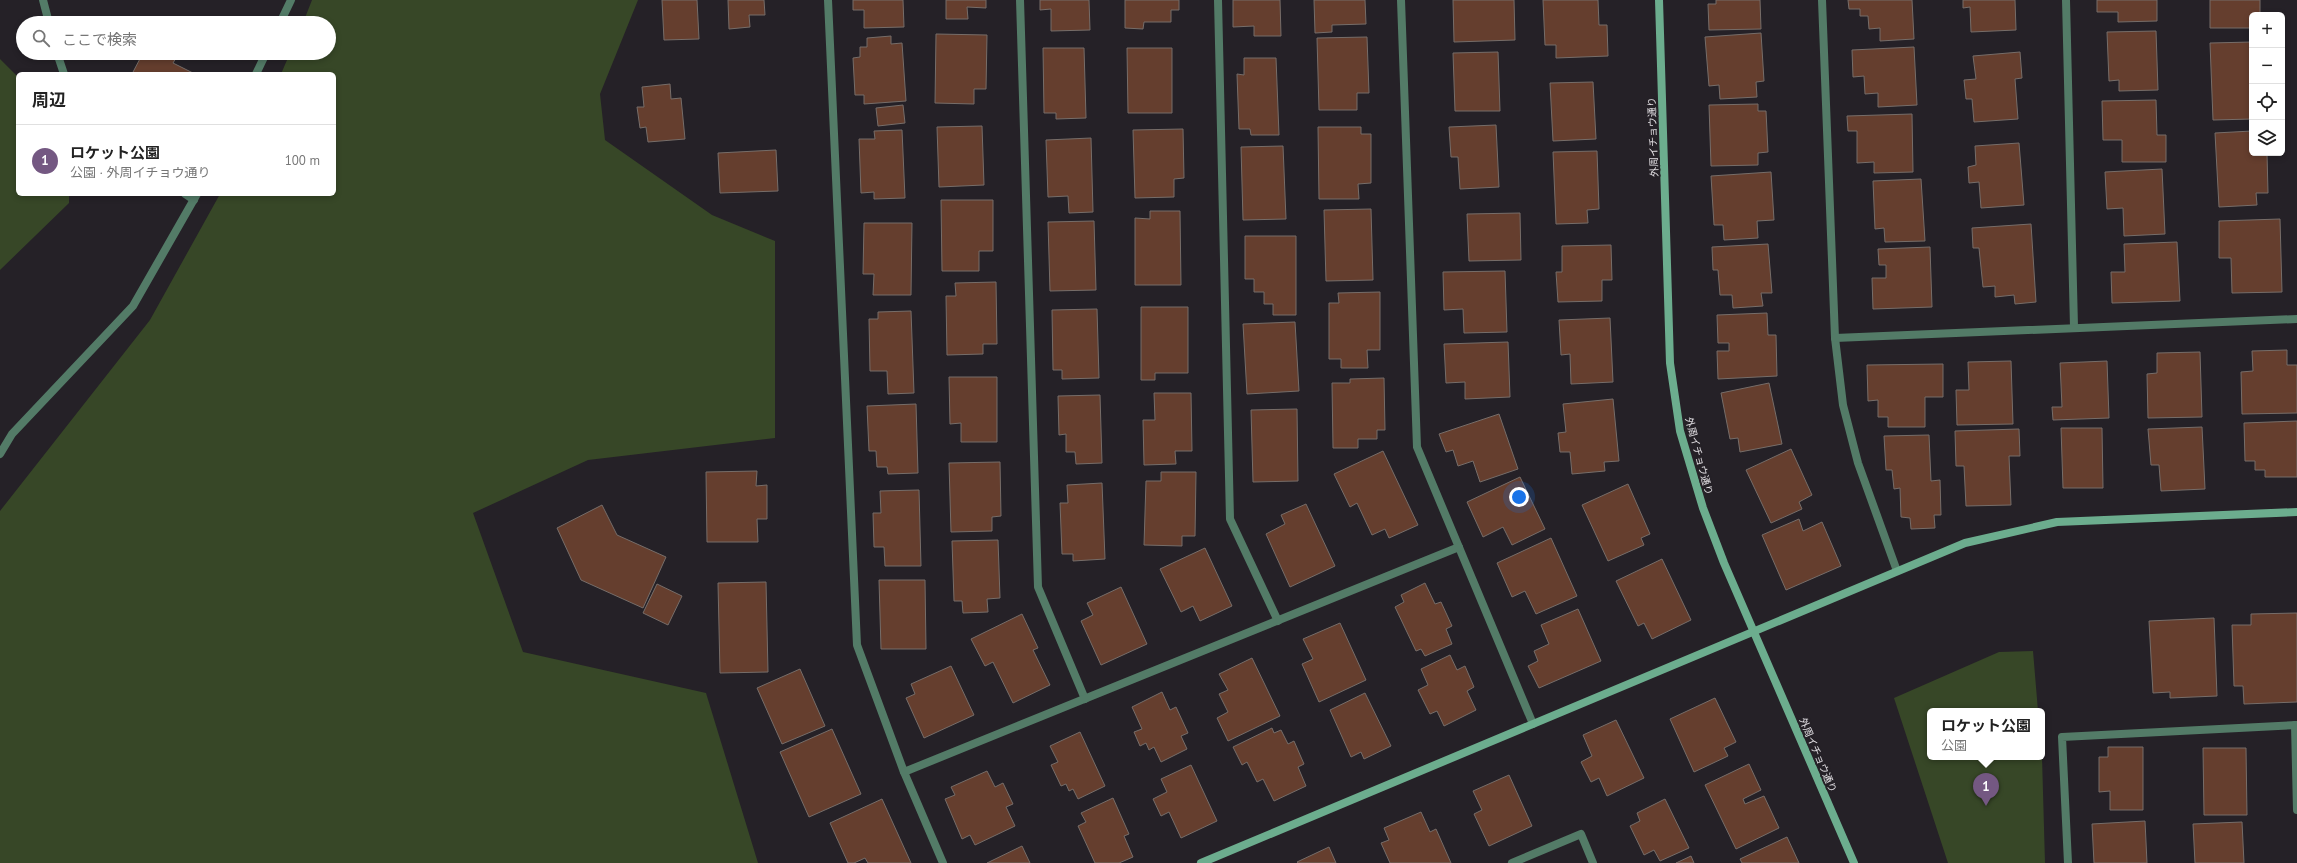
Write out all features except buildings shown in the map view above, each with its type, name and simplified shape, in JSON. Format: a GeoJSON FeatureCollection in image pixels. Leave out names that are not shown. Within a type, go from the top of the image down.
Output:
{"type":"FeatureCollection","features":[{"type":"Feature","properties":{"kind":"street"},"geometry":{"type":"LineString","coordinates":[[43,0],[47,16]]}},
{"type":"Feature","properties":{"kind":"street"},"geometry":{"type":"LineString","coordinates":[[283,16],[291,0]]}},
{"type":"Feature","properties":{"kind":"street"},"geometry":{"type":"LineString","coordinates":[[828,0],[857,645],[904,772],[943,863]]}},
{"type":"Feature","properties":{"kind":"street"},"geometry":{"type":"LineString","coordinates":[[1020,0],[1038,587],[1085,699]]}},
{"type":"Feature","properties":{"kind":"street"},"geometry":{"type":"LineString","coordinates":[[1218,0],[1230,519],[1278,621]]}},
{"type":"Feature","properties":{"kind":"street"},"geometry":{"type":"LineString","coordinates":[[1401,0],[1417,447],[1533,724]]}},
{"type":"Feature","properties":{"kind":"street","name":"外周イチョウ通り"},"geometry":{"type":"LineString","coordinates":[[1659,0],[1670,364],[1680,432],[1703,508],[1724,563],[1854,863]]}},
{"type":"Feature","properties":{"kind":"street"},"geometry":{"type":"LineString","coordinates":[[1822,0],[1835,338],[1843,405],[1856,456],[1896,572]]}},
{"type":"Feature","properties":{"kind":"street"},"geometry":{"type":"LineString","coordinates":[[2066,0],[2074,327]]}},
{"type":"Feature","properties":{"kind":"street"},"geometry":{"type":"LineString","coordinates":[[59,60],[63,72]]}},
{"type":"Feature","properties":{"kind":"street"},"geometry":{"type":"LineString","coordinates":[[257,72],[263,60]]}},
{"type":"Feature","properties":{"kind":"street"},"geometry":{"type":"LineString","coordinates":[[0,454],[12,434],[133,306],[195,197]]}},
{"type":"Feature","properties":{"kind":"street"},"geometry":{"type":"LineString","coordinates":[[1835,338],[2297,319]]}},
{"type":"Feature","properties":{"kind":"street"},"geometry":{"type":"LineString","coordinates":[[1201,863],[1965,543],[2057,522],[2297,512]]}},
{"type":"Feature","properties":{"kind":"street"},"geometry":{"type":"LineString","coordinates":[[904,772],[1459,547]]}},
{"type":"Feature","properties":{"kind":"street"},"geometry":{"type":"LineString","coordinates":[[2068,863],[2062,738],[2296,725],[2297,810]]}},
{"type":"Feature","properties":{"kind":"street"},"geometry":{"type":"LineString","coordinates":[[1512,863],[1581,834],[1593,863]]}},
{"type":"Feature","properties":{"kind":"green space"},"geometry":{"type":"Polygon","coordinates":[[[312,0],[638,0],[600,94],[605,140],[712,215],[775,241],[775,438],[588,460],[473,513],[523,652],[706,693],[758,863],[0,863],[0,511],[150,320],[219,196],[336,196],[336,72],[282,72],[287,60],[336,60],[336,16],[306,16],[312,0]]]}},
{"type":"Feature","properties":{"kind":"green space"},"geometry":{"type":"Polygon","coordinates":[[[0,59],[16,75],[16,196],[69,196],[69,203],[0,270],[0,59]]]}},
{"type":"Feature","properties":{"kind":"green space"},"geometry":{"type":"Polygon","coordinates":[[[2033,651],[2038,708],[1927,708],[1927,760],[2042,760],[2045,863],[1948,863],[1894,698],[1999,652],[2033,651]]]}},
{"type":"Feature","properties":{"kind":"place","name":"ロケット公園"},"geometry":{"type":"Point","coordinates":[1986,806]}}]}
